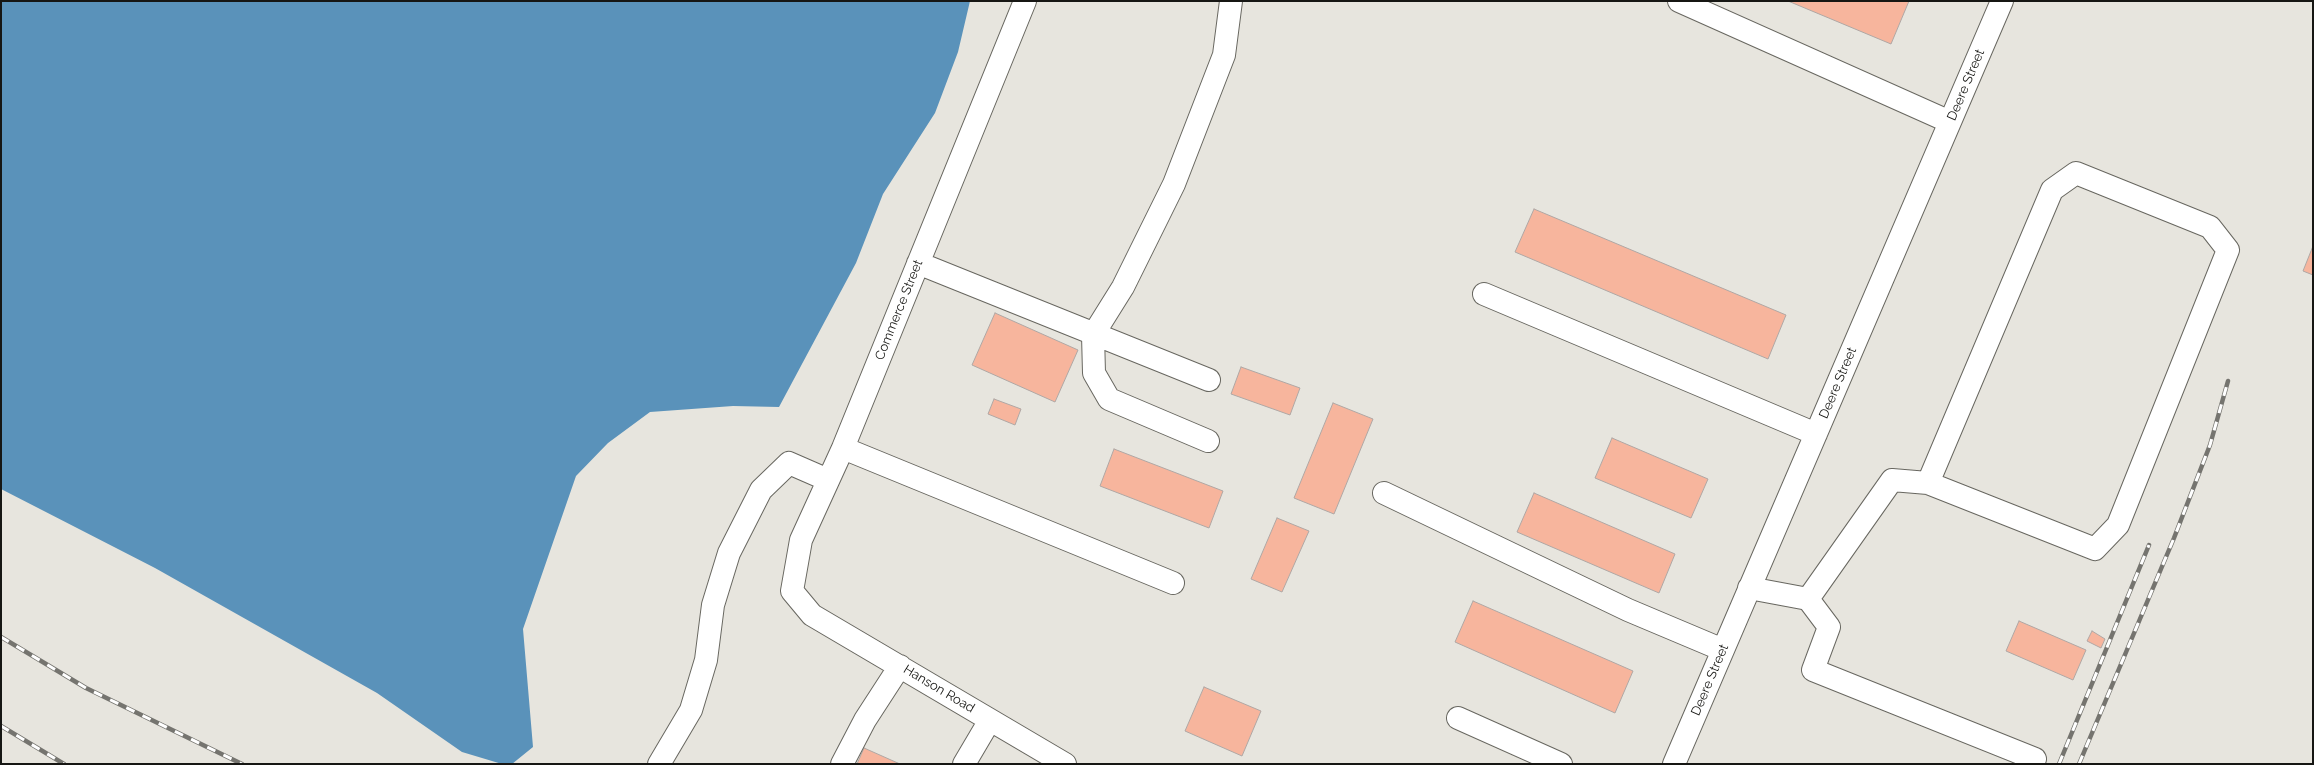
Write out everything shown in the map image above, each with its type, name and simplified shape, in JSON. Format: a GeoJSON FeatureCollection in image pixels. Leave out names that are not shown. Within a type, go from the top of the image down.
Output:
{"type":"FeatureCollection","features":[{"type":"Feature","properties":{"kind":"street","name":"Commerce Street"},"geometry":{"type":"LineString","coordinates":[[812,615],[792,591],[802,540],[843,448],[1025,1]]}},
{"type":"Feature","properties":{"kind":"street"},"geometry":{"type":"LineString","coordinates":[[1208,440],[1109,400],[1094,373],[1093,335],[1123,287],[1174,184],[1224,55],[1231,1]]}},
{"type":"Feature","properties":{"kind":"street"},"geometry":{"type":"LineString","coordinates":[[1679,1],[1950,122]]}},
{"type":"Feature","properties":{"kind":"street","name":"Deere Street"},"geometry":{"type":"LineString","coordinates":[[1674,764],[2002,1]]}},
{"type":"Feature","properties":{"kind":"street"},"geometry":{"type":"LineString","coordinates":[[1808,599],[1892,480],[1928,483],[2095,549],[2118,525],[2228,250],[2210,227],[2076,173],[2052,190],[1928,483]]}},
{"type":"Feature","properties":{"kind":"street"},"geometry":{"type":"LineString","coordinates":[[918,263],[1093,335],[1209,380]]}},
{"type":"Feature","properties":{"kind":"street"},"geometry":{"type":"LineString","coordinates":[[1484,294],[1816,434]]}},
{"type":"Feature","properties":{"kind":"street"},"geometry":{"type":"LineString","coordinates":[[843,448],[1173,583]]}},
{"type":"Feature","properties":{"kind":"street"},"geometry":{"type":"LineString","coordinates":[[658,764],[691,710],[706,660],[713,606],[729,553],[761,490],[789,463],[828,480]]}},
{"type":"Feature","properties":{"kind":"street"},"geometry":{"type":"LineString","coordinates":[[1384,493],[1628,610],[1723,650]]}},
{"type":"Feature","properties":{"kind":"street"},"geometry":{"type":"LineString","coordinates":[[1749,588],[1808,599],[1829,627],[1813,670],[2035,759]]}},
{"type":"Feature","properties":{"kind":"street","name":"Hanson Road"},"geometry":{"type":"LineString","coordinates":[[812,615],[1065,764]]}},
{"type":"Feature","properties":{"kind":"street"},"geometry":{"type":"LineString","coordinates":[[842,764],[865,720],[900,666]]}},
{"type":"Feature","properties":{"kind":"street"},"geometry":{"type":"LineString","coordinates":[[1458,718],[1561,764]]}},
{"type":"Feature","properties":{"kind":"street"},"geometry":{"type":"LineString","coordinates":[[964,764],[990,720]]}},
{"type":"Feature","properties":{"kind":"water"},"geometry":{"type":"Polygon","coordinates":[[[1,1],[970,1],[958,52],[935,113],[883,194],[856,263],[779,407],[733,406],[650,412],[608,443],[576,476],[523,629],[533,747],[512,764],[502,764],[462,752],[377,693],[155,568],[1,489],[1,1]]]}},
{"type":"Feature","properties":{"kind":"building"},"geometry":{"type":"Polygon","coordinates":[[[1788,1],[1909,1],[1891,44],[1788,1]]]}},
{"type":"Feature","properties":{"kind":"building"},"geometry":{"type":"Polygon","coordinates":[[[1534,209],[1786,315],[1768,359],[1515,252],[1534,209]]]}},
{"type":"Feature","properties":{"kind":"building"},"geometry":{"type":"Polygon","coordinates":[[[2313,246],[2313,275],[2303,271],[2313,246]]]}},
{"type":"Feature","properties":{"kind":"building"},"geometry":{"type":"Polygon","coordinates":[[[995,313],[1078,350],[1055,402],[972,365],[995,313]]]}},
{"type":"Feature","properties":{"kind":"building"},"geometry":{"type":"Polygon","coordinates":[[[1241,367],[1300,388],[1290,415],[1231,394],[1241,367]]]}},
{"type":"Feature","properties":{"kind":"building"},"geometry":{"type":"Polygon","coordinates":[[[994,399],[1021,409],[1015,425],[988,414],[994,399]]]}},
{"type":"Feature","properties":{"kind":"building"},"geometry":{"type":"Polygon","coordinates":[[[1333,403],[1373,419],[1334,514],[1294,498],[1333,403]]]}},
{"type":"Feature","properties":{"kind":"building"},"geometry":{"type":"Polygon","coordinates":[[[1612,438],[1708,479],[1691,518],[1595,478],[1612,438]]]}},
{"type":"Feature","properties":{"kind":"building"},"geometry":{"type":"Polygon","coordinates":[[[1114,449],[1223,491],[1209,528],[1100,486],[1114,449]]]}},
{"type":"Feature","properties":{"kind":"building"},"geometry":{"type":"Polygon","coordinates":[[[1534,493],[1675,554],[1659,593],[1517,532],[1534,493]]]}},
{"type":"Feature","properties":{"kind":"building"},"geometry":{"type":"Polygon","coordinates":[[[1277,518],[1309,531],[1282,592],[1251,579],[1277,518]]]}},
{"type":"Feature","properties":{"kind":"building"},"geometry":{"type":"Polygon","coordinates":[[[1473,601],[1633,671],[1615,713],[1455,642],[1473,601]]]}},
{"type":"Feature","properties":{"kind":"building"},"geometry":{"type":"Polygon","coordinates":[[[2019,621],[2086,650],[2073,680],[2006,651],[2019,621]]]}},
{"type":"Feature","properties":{"kind":"building"},"geometry":{"type":"Polygon","coordinates":[[[2092,631],[2105,639],[2101,648],[2087,641],[2092,631]]]}},
{"type":"Feature","properties":{"kind":"building"},"geometry":{"type":"Polygon","coordinates":[[[1204,687],[1261,711],[1242,756],[1185,731],[1204,687]]]}},
{"type":"Feature","properties":{"kind":"building"},"geometry":{"type":"Polygon","coordinates":[[[864,748],[900,764],[857,764],[864,748]]]}},
{"type":"Feature","properties":{"kind":"railway"},"geometry":{"type":"LineString","coordinates":[[2079,764],[2174,538],[2210,445],[2228,381]]}},
{"type":"Feature","properties":{"kind":"railway"},"geometry":{"type":"LineString","coordinates":[[2059,764],[2149,545]]}},
{"type":"Feature","properties":{"kind":"railway"},"geometry":{"type":"LineString","coordinates":[[1,637],[86,688],[242,764]]}},
{"type":"Feature","properties":{"kind":"railway"},"geometry":{"type":"LineString","coordinates":[[1,726],[64,764]]}}]}
